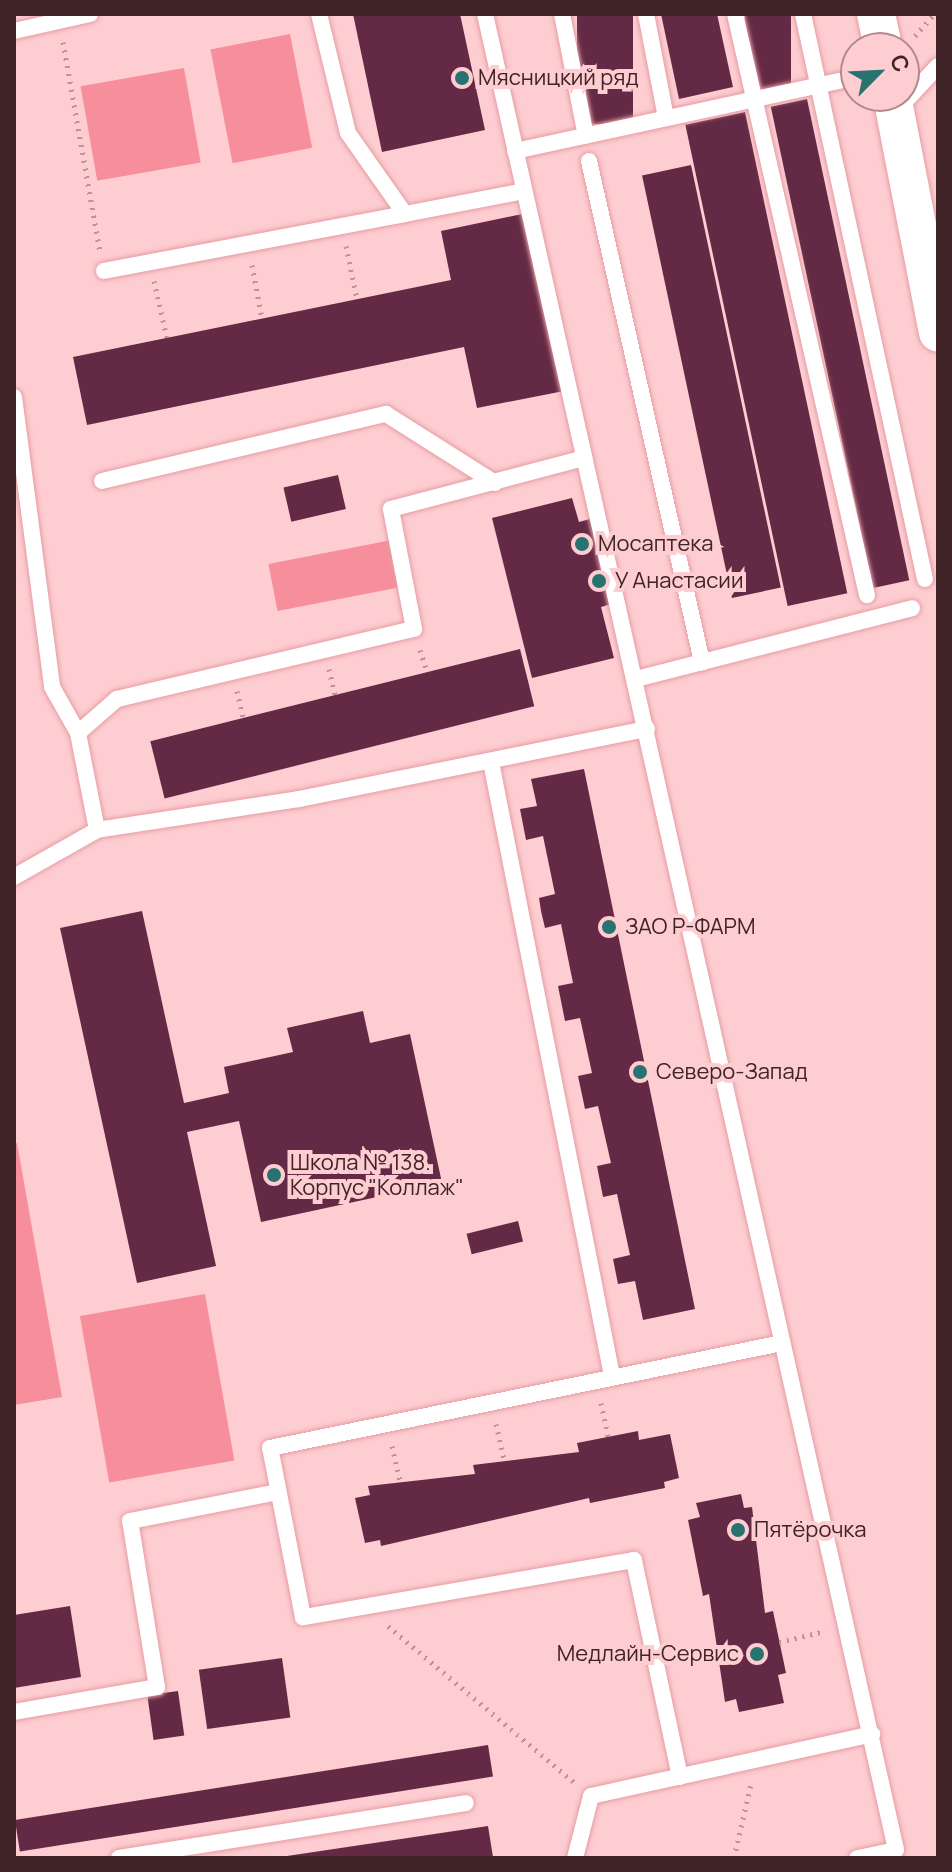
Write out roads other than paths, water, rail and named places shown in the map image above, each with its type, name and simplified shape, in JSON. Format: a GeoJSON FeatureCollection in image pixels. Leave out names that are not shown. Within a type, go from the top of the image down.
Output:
{"type":"FeatureCollection","features":[{"type":"Feature","properties":{"kind":"street"},"geometry":{"type":"LineString","coordinates":[[876,14],[891,32]]}},
{"type":"Feature","properties":{"kind":"street"},"geometry":{"type":"LineString","coordinates":[[896,112],[938,333]]}},
{"type":"Feature","properties":{"kind":"lane"},"geometry":{"type":"LineString","coordinates":[[14,31],[90,14]]}},
{"type":"Feature","properties":{"kind":"lane"},"geometry":{"type":"LineString","coordinates":[[319,14],[348,133],[405,214]]}},
{"type":"Feature","properties":{"kind":"lane"},"geometry":{"type":"LineString","coordinates":[[485,14],[899,1854],[857,1858]]}},
{"type":"Feature","properties":{"kind":"lane"},"geometry":{"type":"LineString","coordinates":[[562,14],[586,136]]}},
{"type":"Feature","properties":{"kind":"lane"},"geometry":{"type":"LineString","coordinates":[[646,14],[666,118]]}},
{"type":"Feature","properties":{"kind":"lane"},"geometry":{"type":"LineString","coordinates":[[735,14],[867,595]]}},
{"type":"Feature","properties":{"kind":"lane"},"geometry":{"type":"LineString","coordinates":[[803,14],[925,579]]}},
{"type":"Feature","properties":{"kind":"lane"},"geometry":{"type":"LineString","coordinates":[[920,82],[938,66]]}},
{"type":"Feature","properties":{"kind":"lane"},"geometry":{"type":"LineString","coordinates":[[515,151],[840,80]]}},
{"type":"Feature","properties":{"kind":"lane"},"geometry":{"type":"LineString","coordinates":[[589,161],[702,662]]}},
{"type":"Feature","properties":{"kind":"lane"},"geometry":{"type":"LineString","coordinates":[[104,271],[524,191]]}},
{"type":"Feature","properties":{"kind":"lane"},"geometry":{"type":"LineString","coordinates":[[14,397],[52,687],[78,733],[97,830]]}},
{"type":"Feature","properties":{"kind":"lane"},"geometry":{"type":"LineString","coordinates":[[102,481],[386,414],[495,483]]}},
{"type":"Feature","properties":{"kind":"lane"},"geometry":{"type":"LineString","coordinates":[[78,733],[117,699],[414,629],[391,509],[584,458]]}},
{"type":"Feature","properties":{"kind":"lane"},"geometry":{"type":"LineString","coordinates":[[636,679],[912,608]]}},
{"type":"Feature","properties":{"kind":"lane"},"geometry":{"type":"LineString","coordinates":[[14,877],[97,830],[491,762],[647,729]]}},
{"type":"Feature","properties":{"kind":"lane"},"geometry":{"type":"LineString","coordinates":[[491,762],[604,1378]]}},
{"type":"Feature","properties":{"kind":"lane"},"geometry":{"type":"LineString","coordinates":[[680,1777],[634,1560],[303,1617],[270,1448],[782,1343]]}},
{"type":"Feature","properties":{"kind":"lane"},"geometry":{"type":"LineString","coordinates":[[14,1712],[157,1687],[130,1521],[278,1492]]}},
{"type":"Feature","properties":{"kind":"lane"},"geometry":{"type":"LineString","coordinates":[[575,1858],[591,1796],[872,1734]]}},
{"type":"Feature","properties":{"kind":"lane"},"geometry":{"type":"LineString","coordinates":[[119,1858],[466,1803]]}},
{"type":"Feature","properties":{"kind":"place","name":"Мясницкий ряд"},"geometry":{"type":"Point","coordinates":[462,78]}},
{"type":"Feature","properties":{"kind":"place","name":"Мосаптека"},"geometry":{"type":"Point","coordinates":[582,544]}},
{"type":"Feature","properties":{"kind":"place","name":"У Анастасии"},"geometry":{"type":"Point","coordinates":[599,581]}},
{"type":"Feature","properties":{"kind":"place","name":"ЗАО Р-ФАРМ"},"geometry":{"type":"Point","coordinates":[609,927]}},
{"type":"Feature","properties":{"kind":"place","name":"Северо-Запад"},"geometry":{"type":"Point","coordinates":[640,1072]}},
{"type":"Feature","properties":{"kind":"place","name":"Школа № 138. Корпус \"Коллаж\""},"geometry":{"type":"Point","coordinates":[274,1175]}},
{"type":"Feature","properties":{"kind":"place","name":"Пятёрочка"},"geometry":{"type":"Point","coordinates":[738,1530]}},
{"type":"Feature","properties":{"kind":"place","name":"Медлайн-Сервис"},"geometry":{"type":"Point","coordinates":[757,1654]}}]}
